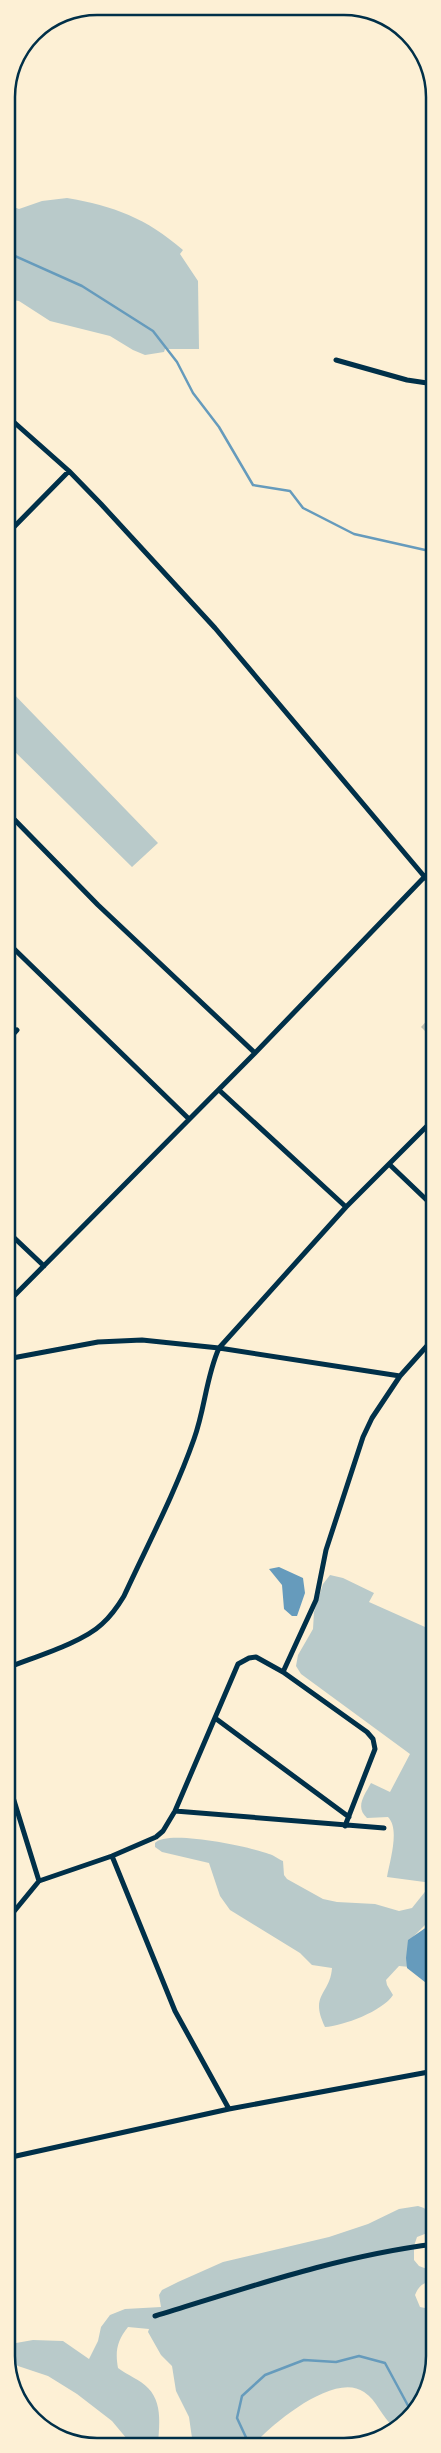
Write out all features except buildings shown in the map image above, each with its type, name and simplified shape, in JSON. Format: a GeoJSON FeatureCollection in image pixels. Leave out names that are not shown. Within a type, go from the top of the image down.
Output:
{"type":"FeatureCollection","features":[{"type":"Feature","properties":{"kind":"street"},"geometry":{"type":"LineString","coordinates":[[336,360],[407,380],[426,383]]}},
{"type":"Feature","properties":{"kind":"street"},"geometry":{"type":"LineString","coordinates":[[15,424],[69,472],[215,628],[426,878]]}},
{"type":"Feature","properties":{"kind":"street"},"geometry":{"type":"LineString","coordinates":[[15,525],[69,472]]}},
{"type":"Feature","properties":{"kind":"street"},"geometry":{"type":"LineString","coordinates":[[15,820],[98,905],[255,1053]]}},
{"type":"Feature","properties":{"kind":"street"},"geometry":{"type":"LineString","coordinates":[[15,1295],[219,1090],[424,876]]}},
{"type":"Feature","properties":{"kind":"street"},"geometry":{"type":"LineString","coordinates":[[15,950],[189,1119]]}},
{"type":"Feature","properties":{"kind":"street"},"geometry":{"type":"LineString","coordinates":[[219,1090],[346,1207]]}},
{"type":"Feature","properties":{"kind":"street"},"geometry":{"type":"LineString","coordinates":[[15,1665],[84,1636],[102,1625],[119,1603],[194,1440],[203,1411],[212,1363],[219,1348],[346,1207],[426,1127]]}},
{"type":"Feature","properties":{"kind":"street"},"geometry":{"type":"LineString","coordinates":[[389,1164],[426,1199]]}},
{"type":"Feature","properties":{"kind":"street"},"geometry":{"type":"LineString","coordinates":[[15,1239],[44,1266]]}},
{"type":"Feature","properties":{"kind":"street"},"geometry":{"type":"LineString","coordinates":[[15,1356],[117,1340],[176,1342],[400,1376]]}},
{"type":"Feature","properties":{"kind":"street"},"geometry":{"type":"LineString","coordinates":[[283,1672],[316,1600],[326,1550],[363,1437],[372,1418],[400,1376],[426,1347]]}},
{"type":"Feature","properties":{"kind":"street"},"geometry":{"type":"LineString","coordinates":[[15,1910],[39,1881],[112,1856],[156,1837],[163,1831],[174,1811],[238,1664],[249,1658],[256,1657],[283,1672],[367,1732],[373,1739],[375,1749],[345,1826]]}},
{"type":"Feature","properties":{"kind":"street"},"geometry":{"type":"LineString","coordinates":[[214,1718],[349,1817]]}},
{"type":"Feature","properties":{"kind":"street"},"geometry":{"type":"LineString","coordinates":[[15,1804],[39,1881]]}},
{"type":"Feature","properties":{"kind":"street"},"geometry":{"type":"LineString","coordinates":[[174,1811],[384,1828]]}},
{"type":"Feature","properties":{"kind":"street"},"geometry":{"type":"LineString","coordinates":[[112,1856],[174,2011],[228,2110]]}},
{"type":"Feature","properties":{"kind":"street"},"geometry":{"type":"LineString","coordinates":[[15,2156],[228,2110],[426,2073]]}},
{"type":"Feature","properties":{"kind":"street"},"geometry":{"type":"LineString","coordinates":[[155,2316],[355,2257],[426,2245]]}},
{"type":"Feature","properties":{"kind":"shaded area"},"geometry":{"type":"Polygon","coordinates":[[[67,198],[115,210],[129,215],[156,230],[183,250],[180,254],[198,281],[199,349],[165,349],[164,352],[145,355],[110,336],[50,321],[15,300],[15,207],[19,209],[42,201],[67,198]]]}},
{"type":"Feature","properties":{"kind":"shaded area"},"geometry":{"type":"Polygon","coordinates":[[[15,695],[158,843],[132,867],[15,752],[15,695]]]}},
{"type":"Feature","properties":{"kind":"shaded area"},"geometry":{"type":"Polygon","coordinates":[[[330,1575],[343,1578],[374,1593],[369,1602],[426,1627],[426,1882],[387,1877],[394,1837],[392,1822],[388,1817],[367,1818],[363,1814],[361,1806],[371,1783],[390,1792],[410,1754],[301,1674],[296,1666],[298,1655],[313,1629],[314,1612],[323,1584],[330,1575]]]}},
{"type":"Feature","properties":{"kind":"shaded area"},"geometry":{"type":"Polygon","coordinates":[[[192,1838],[259,1851],[273,1855],[283,1861],[284,1875],[287,1879],[323,1899],[337,1902],[375,1904],[399,1911],[412,1908],[426,1890],[426,1924],[413,1937],[410,1967],[399,1966],[386,1980],[393,1995],[381,2007],[362,2017],[342,2024],[325,2027],[319,2008],[332,1968],[312,1965],[300,1953],[230,1910],[220,1896],[209,1863],[162,1852],[155,1847],[155,1843],[163,1839],[192,1838]]]}},
{"type":"Feature","properties":{"kind":"shaded area"},"geometry":{"type":"Polygon","coordinates":[[[418,2206],[426,2210],[426,2234],[417,2237],[414,2246],[414,2260],[419,2266],[426,2269],[426,2283],[418,2289],[415,2295],[420,2307],[426,2308],[426,2356],[420,2387],[415,2397],[406,2410],[390,2423],[369,2395],[352,2388],[338,2388],[308,2401],[279,2421],[260,2438],[192,2438],[189,2417],[176,2391],[172,2366],[161,2355],[148,2332],[149,2329],[128,2327],[121,2337],[118,2346],[118,2368],[142,2382],[153,2394],[159,2415],[158,2438],[126,2438],[112,2421],[77,2394],[48,2376],[16,2364],[16,2343],[33,2340],[63,2341],[89,2359],[98,2341],[101,2327],[110,2315],[125,2309],[161,2307],[159,2295],[162,2290],[178,2282],[223,2262],[329,2237],[368,2224],[399,2209],[418,2206]]]}},
{"type":"Feature","properties":{"kind":"water"},"geometry":{"type":"Polygon","coordinates":[[[279,1567],[303,1578],[305,1593],[297,1616],[292,1616],[284,1609],[282,1585],[269,1569],[279,1567]]]}},
{"type":"Feature","properties":{"kind":"water"},"geometry":{"type":"Polygon","coordinates":[[[426,1928],[426,1983],[407,1968],[408,1940],[426,1928]]]}},
{"type":"Feature","properties":{"kind":"waterway"},"geometry":{"type":"LineString","coordinates":[[15,256],[82,286],[153,331],[177,362],[193,393],[219,427],[253,485],[290,491],[303,508],[354,534],[426,550]]}},
{"type":"Feature","properties":{"kind":"waterway"},"geometry":{"type":"LineString","coordinates":[[246,2438],[237,2418],[242,2396],[265,2375],[304,2360],[336,2362],[359,2356],[385,2363],[408,2406]]}}]}
